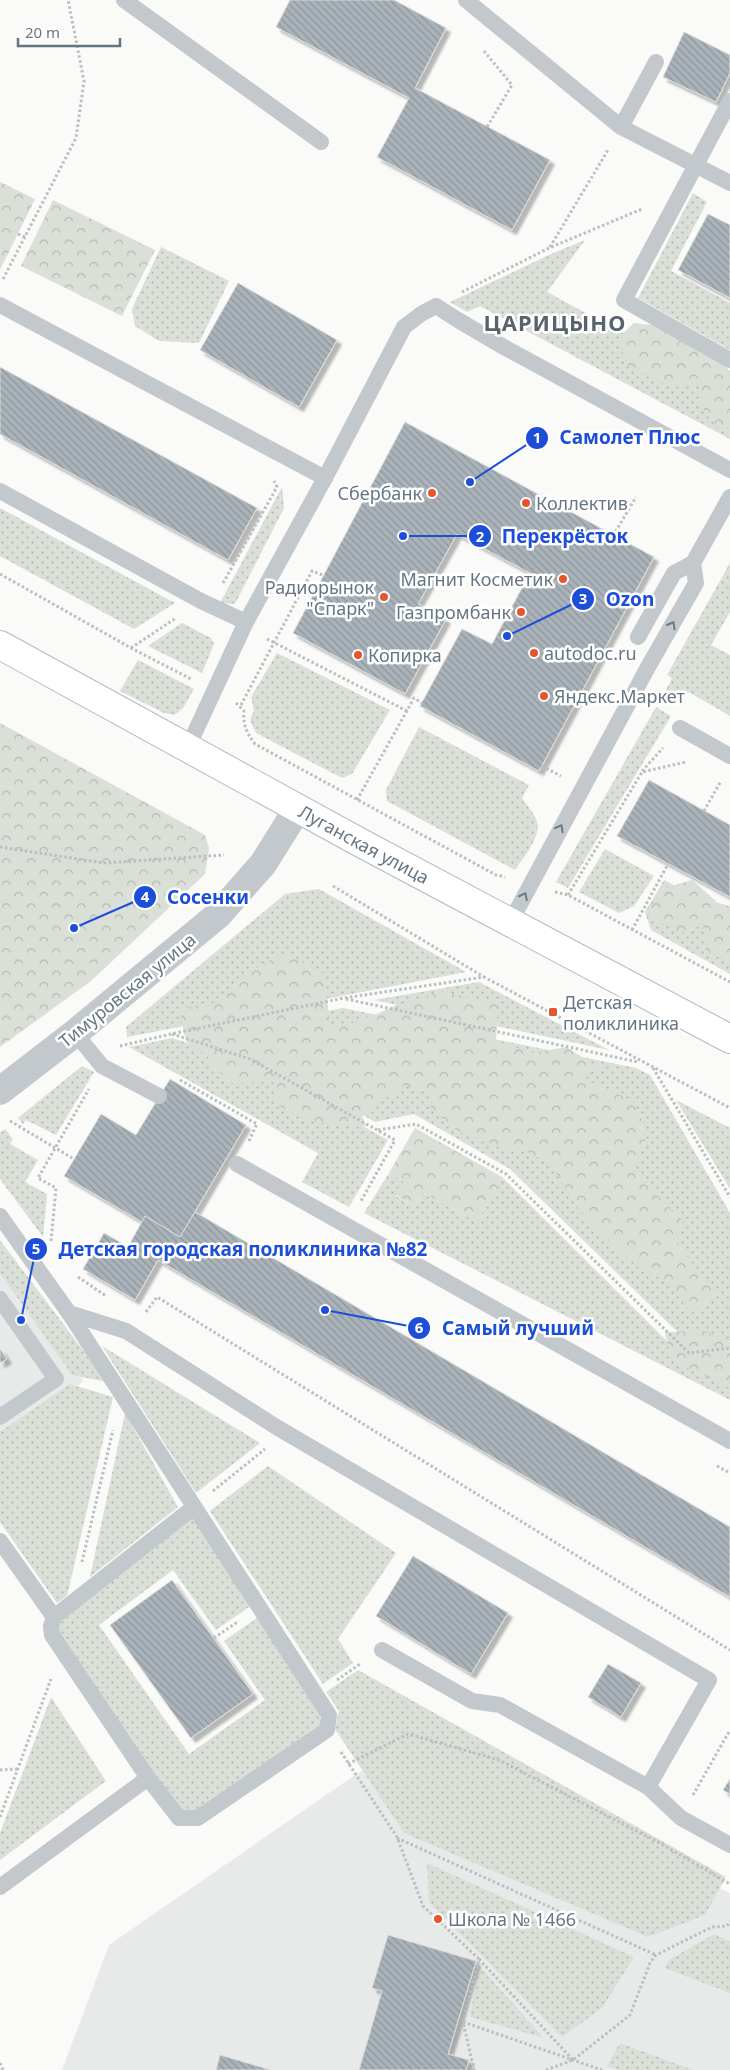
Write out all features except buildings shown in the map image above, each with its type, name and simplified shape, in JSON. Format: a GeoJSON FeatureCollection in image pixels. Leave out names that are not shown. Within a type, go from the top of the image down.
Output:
{"type":"FeatureCollection","features":[{"type":"Feature","properties":{"kind":"main road","name":"Луганская улица"},"geometry":{"type":"LineString","coordinates":[[0,645],[361,843],[730,1039]]}},
{"type":"Feature","properties":{"kind":"street","name":"Тимуровская улица"},"geometry":{"type":"LineString","coordinates":[[0,1091],[76,1033],[218,915],[263,864],[298,808]]}},
{"type":"Feature","properties":{"kind":"lane"},"geometry":{"type":"LineString","coordinates":[[124,0],[321,142]]}},
{"type":"Feature","properties":{"kind":"lane"},"geometry":{"type":"LineString","coordinates":[[466,0],[621,127],[730,183]]}},
{"type":"Feature","properties":{"kind":"lane"},"geometry":{"type":"LineString","coordinates":[[621,127],[656,62]]}},
{"type":"Feature","properties":{"kind":"lane"},"geometry":{"type":"LineString","coordinates":[[730,101],[624,300],[730,360]]}},
{"type":"Feature","properties":{"kind":"lane"},"geometry":{"type":"LineString","coordinates":[[0,305],[325,478]]}},
{"type":"Feature","properties":{"kind":"lane"},"geometry":{"type":"LineString","coordinates":[[188,747],[245,625],[404,327],[421,314],[436,306],[502,346],[730,470]]}},
{"type":"Feature","properties":{"kind":"lane"},"geometry":{"type":"LineString","coordinates":[[0,491],[245,625]]}},
{"type":"Feature","properties":{"kind":"lane"},"geometry":{"type":"LineString","coordinates":[[638,637],[674,573],[693,563],[730,497]]}},
{"type":"Feature","properties":{"kind":"lane"},"geometry":{"type":"LineString","coordinates":[[511,921],[696,582],[693,563]]}},
{"type":"Feature","properties":{"kind":"lane"},"geometry":{"type":"LineString","coordinates":[[680,728],[730,756]]}},
{"type":"Feature","properties":{"kind":"lane"},"geometry":{"type":"LineString","coordinates":[[76,1033],[102,1066],[159,1096]]}},
{"type":"Feature","properties":{"kind":"lane"},"geometry":{"type":"LineString","coordinates":[[237,1164],[730,1441]]}},
{"type":"Feature","properties":{"kind":"lane"},"geometry":{"type":"LineString","coordinates":[[0,1216],[70,1313],[329,1715],[327,1730],[198,1818],[179,1818],[148,1778],[62,1650],[52,1635],[51,1626],[54,1618],[194,1507]]}},
{"type":"Feature","properties":{"kind":"lane"},"geometry":{"type":"LineString","coordinates":[[0,1299],[56,1379],[0,1417]]}},
{"type":"Feature","properties":{"kind":"lane"},"geometry":{"type":"LineString","coordinates":[[70,1313],[126,1331],[278,1428],[709,1680],[648,1788]]}},
{"type":"Feature","properties":{"kind":"lane"},"geometry":{"type":"LineString","coordinates":[[0,1541],[54,1618]]}},
{"type":"Feature","properties":{"kind":"lane"},"geometry":{"type":"LineString","coordinates":[[382,1650],[472,1701],[500,1705],[648,1788],[681,1818],[730,1845]]}},
{"type":"Feature","properties":{"kind":"lane"},"geometry":{"type":"LineString","coordinates":[[0,1887],[148,1778]]}},
{"type":"Feature","properties":{"kind":"path"},"geometry":{"type":"LineString","coordinates":[[0,284],[76,138],[84,81],[68,0]]}},
{"type":"Feature","properties":{"kind":"path"},"geometry":{"type":"LineString","coordinates":[[483,50],[512,85],[487,127]]}},
{"type":"Feature","properties":{"kind":"path"},"geometry":{"type":"LineString","coordinates":[[549,248],[621,127]]}},
{"type":"Feature","properties":{"kind":"path"},"geometry":{"type":"LineString","coordinates":[[456,296],[549,248],[680,194]]}},
{"type":"Feature","properties":{"kind":"path"},"geometry":{"type":"LineString","coordinates":[[18,234],[24,238]]}},
{"type":"Feature","properties":{"kind":"path"},"geometry":{"type":"LineString","coordinates":[[131,648],[206,603],[277,487],[272,478]]}},
{"type":"Feature","properties":{"kind":"path"},"geometry":{"type":"LineString","coordinates":[[613,536],[636,497]]}},
{"type":"Feature","properties":{"kind":"path"},"geometry":{"type":"LineString","coordinates":[[240,706],[312,571],[325,576]]}},
{"type":"Feature","properties":{"kind":"path"},"geometry":{"type":"LineString","coordinates":[[0,574],[131,648],[240,706],[244,711],[243,723],[255,744],[496,875],[509,878],[528,888],[568,895],[730,982]]}},
{"type":"Feature","properties":{"kind":"path"},"geometry":{"type":"LineString","coordinates":[[245,625],[407,711]]}},
{"type":"Feature","properties":{"kind":"path"},"geometry":{"type":"LineString","coordinates":[[658,694],[678,705]]}},
{"type":"Feature","properties":{"kind":"path"},"geometry":{"type":"LineString","coordinates":[[357,800],[414,698],[422,703]]}},
{"type":"Feature","properties":{"kind":"path"},"geometry":{"type":"LineString","coordinates":[[568,895],[642,772],[686,762]]}},
{"type":"Feature","properties":{"kind":"path"},"geometry":{"type":"LineString","coordinates":[[542,766],[547,769]]}},
{"type":"Feature","properties":{"kind":"path"},"geometry":{"type":"LineString","coordinates":[[704,811],[721,780]]}},
{"type":"Feature","properties":{"kind":"path"},"geometry":{"type":"LineString","coordinates":[[0,847],[104,862],[224,855]]}},
{"type":"Feature","properties":{"kind":"path"},"geometry":{"type":"LineString","coordinates":[[632,930],[668,864]]}},
{"type":"Feature","properties":{"kind":"path"},"geometry":{"type":"LineString","coordinates":[[333,886],[484,977],[730,1108]]}},
{"type":"Feature","properties":{"kind":"path"},"geometry":{"type":"LineString","coordinates":[[119,1046],[344,998],[484,977]]}},
{"type":"Feature","properties":{"kind":"path"},"geometry":{"type":"LineString","coordinates":[[344,998],[643,1063]]}},
{"type":"Feature","properties":{"kind":"path"},"geometry":{"type":"LineString","coordinates":[[171,1034],[250,1060],[395,1140],[371,1183]]}},
{"type":"Feature","properties":{"kind":"path"},"geometry":{"type":"LineString","coordinates":[[114,1042],[128,1051]]}},
{"type":"Feature","properties":{"kind":"path"},"geometry":{"type":"LineString","coordinates":[[47,1281],[56,1188],[38,1178],[102,1066]]}},
{"type":"Feature","properties":{"kind":"path"},"geometry":{"type":"LineString","coordinates":[[653,1068],[730,1197]]}},
{"type":"Feature","properties":{"kind":"path"},"geometry":{"type":"LineString","coordinates":[[180,1080],[258,1124],[237,1164]]}},
{"type":"Feature","properties":{"kind":"path"},"geometry":{"type":"LineString","coordinates":[[8,1120],[54,1149],[74,1159]]}},
{"type":"Feature","properties":{"kind":"path"},"geometry":{"type":"LineString","coordinates":[[378,1130],[416,1124],[457,1149],[506,1174],[689,1353],[730,1348]]}},
{"type":"Feature","properties":{"kind":"path"},"geometry":{"type":"LineString","coordinates":[[72,1274],[112,1299]]}},
{"type":"Feature","properties":{"kind":"path"},"geometry":{"type":"LineString","coordinates":[[145,1314],[158,1297],[730,1650]]}},
{"type":"Feature","properties":{"kind":"path"},"geometry":{"type":"LineString","coordinates":[[72,1604],[122,1394]]}},
{"type":"Feature","properties":{"kind":"path"},"geometry":{"type":"LineString","coordinates":[[238,1471],[268,1447]]}},
{"type":"Feature","properties":{"kind":"path"},"geometry":{"type":"LineString","coordinates":[[0,1817],[62,1650]]}},
{"type":"Feature","properties":{"kind":"path"},"geometry":{"type":"LineString","coordinates":[[316,1695],[382,1650]]}},
{"type":"Feature","properties":{"kind":"path"},"geometry":{"type":"LineString","coordinates":[[327,1730],[397,1837],[423,1906],[479,1959],[574,2060]]}},
{"type":"Feature","properties":{"kind":"path"},"geometry":{"type":"LineString","coordinates":[[699,1802],[691,1797],[730,1730]]}},
{"type":"Feature","properties":{"kind":"path"},"geometry":{"type":"LineString","coordinates":[[348,1764],[408,1734],[499,1760],[658,1842],[730,1884]]}},
{"type":"Feature","properties":{"kind":"path"},"geometry":{"type":"LineString","coordinates":[[0,1770],[18,1769]]}},
{"type":"Feature","properties":{"kind":"path"},"geometry":{"type":"LineString","coordinates":[[397,1837],[656,1955]]}},
{"type":"Feature","properties":{"kind":"path"},"geometry":{"type":"LineString","coordinates":[[546,2070],[574,2060],[630,2015],[650,1963],[656,1955],[712,1927],[729,1926],[730,1921]]}},
{"type":"Feature","properties":{"kind":"path"},"geometry":{"type":"LineString","coordinates":[[474,2070],[463,2022],[479,1959]]}},
{"type":"Feature","properties":{"kind":"path"},"geometry":{"type":"LineString","coordinates":[[463,2022],[602,2070]]}},
{"type":"Feature","properties":{"kind":"path"},"geometry":{"type":"LineString","coordinates":[[0,2063],[3,2070]]}},
{"type":"Feature","properties":{"kind":"shaded area"},"geometry":{"type":"Polygon","coordinates":[[[0,1260],[84,1381],[0,1440],[0,1260]]]}},
{"type":"Feature","properties":{"kind":"shaded area","name":"Школа № 1466"},"geometry":{"type":"Polygon","coordinates":[[[408,1744],[730,1893],[730,2070],[62,2070],[109,1945],[355,1775],[408,1744]]]}},
{"type":"Feature","properties":{"kind":"green space"},"geometry":{"type":"Polygon","coordinates":[[[0,182],[35,199],[0,270],[0,182]]]}},
{"type":"Feature","properties":{"kind":"green space"},"geometry":{"type":"Polygon","coordinates":[[[693,193],[707,202],[671,271],[730,303],[730,350],[638,298],[693,193]]]}},
{"type":"Feature","properties":{"kind":"green space"},"geometry":{"type":"Polygon","coordinates":[[[53,200],[155,250],[122,316],[21,266],[53,200]]]}},
{"type":"Feature","properties":{"kind":"green space"},"geometry":{"type":"Polygon","coordinates":[[[585,240],[547,292],[730,391],[730,439],[480,306],[467,312],[450,302],[585,240]]]}},
{"type":"Feature","properties":{"kind":"green space"},"geometry":{"type":"Polygon","coordinates":[[[161,247],[229,281],[199,343],[159,341],[135,326],[132,309],[161,247]]]}},
{"type":"Feature","properties":{"kind":"green space"},"geometry":{"type":"Polygon","coordinates":[[[634,323],[688,329],[730,371],[730,427],[719,430],[699,403],[702,382],[668,386],[625,364],[619,337],[634,323]]]}},
{"type":"Feature","properties":{"kind":"green space"},"geometry":{"type":"Polygon","coordinates":[[[282,487],[284,508],[235,604],[220,603],[282,487]]]}},
{"type":"Feature","properties":{"kind":"green space"},"geometry":{"type":"Polygon","coordinates":[[[0,508],[175,603],[134,629],[0,556],[0,508]]]}},
{"type":"Feature","properties":{"kind":"green space"},"geometry":{"type":"Polygon","coordinates":[[[730,563],[730,612],[711,645],[730,655],[730,716],[689,692],[682,699],[666,690],[672,678],[667,675],[730,563]]]}},
{"type":"Feature","properties":{"kind":"green space"},"geometry":{"type":"Polygon","coordinates":[[[182,623],[211,638],[214,644],[202,673],[148,646],[182,623]]]}},
{"type":"Feature","properties":{"kind":"green space"},"geometry":{"type":"Polygon","coordinates":[[[277,653],[390,710],[352,774],[342,778],[256,733],[250,720],[254,710],[251,697],[277,653]]]}},
{"type":"Feature","properties":{"kind":"green space"},"geometry":{"type":"Polygon","coordinates":[[[138,660],[194,689],[183,708],[175,715],[164,713],[120,691],[138,660]]]}},
{"type":"Feature","properties":{"kind":"green space"},"geometry":{"type":"Polygon","coordinates":[[[656,707],[671,716],[568,888],[556,882],[656,707]]]}},
{"type":"Feature","properties":{"kind":"green space"},"geometry":{"type":"Polygon","coordinates":[[[0,723],[205,835],[209,848],[205,874],[91,981],[0,1047],[0,723]]]}},
{"type":"Feature","properties":{"kind":"green space"},"geometry":{"type":"Polygon","coordinates":[[[419,727],[529,785],[522,798],[537,821],[537,834],[531,847],[515,870],[387,801],[386,790],[419,727]]]}},
{"type":"Feature","properties":{"kind":"green space"},"geometry":{"type":"Polygon","coordinates":[[[605,849],[654,876],[634,906],[619,913],[579,892],[605,849]]]}},
{"type":"Feature","properties":{"kind":"green space"},"geometry":{"type":"Polygon","coordinates":[[[664,880],[730,915],[730,974],[651,930],[645,912],[664,880]]]}},
{"type":"Feature","properties":{"kind":"green space"},"geometry":{"type":"Polygon","coordinates":[[[692,880],[718,903],[730,906],[730,962],[706,952],[703,925],[681,933],[646,915],[662,889],[692,880]]]}},
{"type":"Feature","properties":{"kind":"green space"},"geometry":{"type":"Polygon","coordinates":[[[319,889],[466,972],[127,1037],[126,1027],[285,894],[319,889]]]}},
{"type":"Feature","properties":{"kind":"green space"},"geometry":{"type":"Polygon","coordinates":[[[284,953],[325,974],[330,1028],[360,1021],[395,1006],[441,992],[498,1003],[496,1041],[534,1053],[566,1047],[600,1068],[584,1079],[633,1101],[648,1133],[633,1171],[683,1221],[677,1243],[717,1296],[691,1313],[670,1284],[628,1259],[603,1236],[578,1208],[551,1165],[522,1149],[504,1149],[458,1131],[430,1109],[434,1095],[404,1085],[362,1116],[366,1126],[333,1125],[304,1119],[273,1103],[275,1082],[232,1083],[216,1069],[207,1056],[186,1041],[179,1009],[213,1003],[250,971],[284,953]]]}},
{"type":"Feature","properties":{"kind":"green space"},"geometry":{"type":"Polygon","coordinates":[[[479,982],[609,1050],[374,1000],[479,982]]]}},
{"type":"Feature","properties":{"kind":"green space"},"geometry":{"type":"Polygon","coordinates":[[[343,1008],[636,1068],[650,1075],[730,1213],[730,1341],[692,1346],[510,1169],[414,1114],[375,1122],[255,1053],[199,1035],[343,1008]]]}},
{"type":"Feature","properties":{"kind":"green space"},"geometry":{"type":"Polygon","coordinates":[[[172,1038],[249,1063],[388,1140],[349,1207],[302,1182],[318,1153],[129,1047],[172,1038]]]}},
{"type":"Feature","properties":{"kind":"green space"},"geometry":{"type":"Polygon","coordinates":[[[82,1066],[94,1072],[56,1135],[26,1120],[23,1124],[18,1118],[82,1066]]]}},
{"type":"Feature","properties":{"kind":"green space"},"geometry":{"type":"Polygon","coordinates":[[[676,1100],[730,1128],[730,1189],[676,1100]]]}},
{"type":"Feature","properties":{"kind":"green space"},"geometry":{"type":"Polygon","coordinates":[[[415,1128],[502,1177],[477,1222],[423,1192],[414,1206],[396,1195],[404,1181],[389,1173],[415,1128]]]}},
{"type":"Feature","properties":{"kind":"green space"},"geometry":{"type":"Polygon","coordinates":[[[5,1129],[13,1139],[10,1144],[38,1160],[25,1182],[47,1194],[43,1237],[0,1179],[0,1133],[5,1129]]]}},
{"type":"Feature","properties":{"kind":"green space"},"geometry":{"type":"Polygon","coordinates":[[[389,1173],[404,1181],[396,1196],[414,1206],[423,1192],[477,1222],[502,1177],[685,1359],[730,1353],[730,1400],[364,1213],[389,1173]]]}},
{"type":"Feature","properties":{"kind":"green space"},"geometry":{"type":"Polygon","coordinates":[[[0,1240],[107,1382],[72,1375],[0,1273],[0,1240]]]}},
{"type":"Feature","properties":{"kind":"green space"},"geometry":{"type":"Polygon","coordinates":[[[704,1331],[730,1342],[730,1388],[671,1360],[665,1332],[704,1331]]]}},
{"type":"Feature","properties":{"kind":"green space"},"geometry":{"type":"Polygon","coordinates":[[[102,1346],[260,1443],[196,1493],[102,1346]]]}},
{"type":"Feature","properties":{"kind":"green space"},"geometry":{"type":"Polygon","coordinates":[[[70,1384],[113,1397],[67,1596],[57,1603],[0,1522],[0,1432],[70,1384]]]}},
{"type":"Feature","properties":{"kind":"green space"},"geometry":{"type":"Polygon","coordinates":[[[125,1413],[178,1507],[90,1577],[125,1413]]]}},
{"type":"Feature","properties":{"kind":"green space"},"geometry":{"type":"Polygon","coordinates":[[[268,1466],[396,1553],[338,1639],[353,1663],[323,1684],[210,1511],[268,1466]]]}},
{"type":"Feature","properties":{"kind":"green space"},"geometry":{"type":"Polygon","coordinates":[[[192,1516],[252,1605],[216,1630],[173,1570],[99,1625],[189,1754],[265,1700],[224,1641],[258,1617],[320,1713],[320,1728],[197,1812],[180,1813],[59,1634],[59,1623],[192,1516]]]}},
{"type":"Feature","properties":{"kind":"green space"},"geometry":{"type":"Polygon","coordinates":[[[358,1670],[726,1877],[705,1915],[648,1937],[404,1833],[335,1729],[339,1711],[326,1692],[358,1670]]]}},
{"type":"Feature","properties":{"kind":"green space"},"geometry":{"type":"Polygon","coordinates":[[[51,1697],[106,1781],[0,1860],[0,1833],[51,1697]]]}},
{"type":"Feature","properties":{"kind":"green space"},"geometry":{"type":"Polygon","coordinates":[[[427,1863],[634,1957],[602,2008],[562,2037],[429,1902],[427,1863]]]}},
{"type":"Feature","properties":{"kind":"green space"},"geometry":{"type":"Polygon","coordinates":[[[714,1934],[730,1941],[730,1993],[665,1968],[669,1960],[714,1934]]]}},
{"type":"Feature","properties":{"kind":"green space"},"geometry":{"type":"Polygon","coordinates":[[[479,1966],[544,2038],[470,2017],[479,1966]]]}},
{"type":"Feature","properties":{"kind":"green space"},"geometry":{"type":"Polygon","coordinates":[[[620,2043],[693,2070],[619,2070],[607,2066],[620,2043]]]}},
{"type":"Feature","properties":{"kind":"place","name":"Самолет Плюс"},"geometry":{"type":"Point","coordinates":[470,482]}},
{"type":"Feature","properties":{"kind":"place","name":"Сбербанк"},"geometry":{"type":"Point","coordinates":[432,493]}},
{"type":"Feature","properties":{"kind":"place","name":"Коллектив"},"geometry":{"type":"Point","coordinates":[526,503]}},
{"type":"Feature","properties":{"kind":"place","name":"Перекрёсток"},"geometry":{"type":"Point","coordinates":[403,536]}},
{"type":"Feature","properties":{"kind":"place","name":"Магнит Косметик"},"geometry":{"type":"Point","coordinates":[563,579]}},
{"type":"Feature","properties":{"kind":"place","name":"Радиорынок \"Спарк\""},"geometry":{"type":"Point","coordinates":[384,597]}},
{"type":"Feature","properties":{"kind":"place","name":"Газпромбанк"},"geometry":{"type":"Point","coordinates":[521,612]}},
{"type":"Feature","properties":{"kind":"place","name":"Ozon"},"geometry":{"type":"Point","coordinates":[507,636]}},
{"type":"Feature","properties":{"kind":"place","name":"autodoc.ru"},"geometry":{"type":"Point","coordinates":[534,653]}},
{"type":"Feature","properties":{"kind":"place","name":"Копирка"},"geometry":{"type":"Point","coordinates":[358,655]}},
{"type":"Feature","properties":{"kind":"place","name":"Яндекс.Маркет"},"geometry":{"type":"Point","coordinates":[544,696]}},
{"type":"Feature","properties":{"kind":"place","name":"Сосенки"},"geometry":{"type":"Point","coordinates":[74,928]}},
{"type":"Feature","properties":{"kind":"place","name":"Детская поликлиника"},"geometry":{"type":"Point","coordinates":[553,1012]}},
{"type":"Feature","properties":{"kind":"place","name":"Самый лучший"},"geometry":{"type":"Point","coordinates":[325,1310]}},
{"type":"Feature","properties":{"kind":"place","name":"Детская городская поликлиника №82"},"geometry":{"type":"Point","coordinates":[21,1320]}},
{"type":"Feature","properties":{"kind":"place","name":"Школа № 1466"},"geometry":{"type":"Point","coordinates":[438,1919]}},
{"type":"Feature","properties":{"kind":"district","name":"ЦАРИЦЫНО"},"geometry":{"type":"Point","coordinates":[555,322]}}]}
